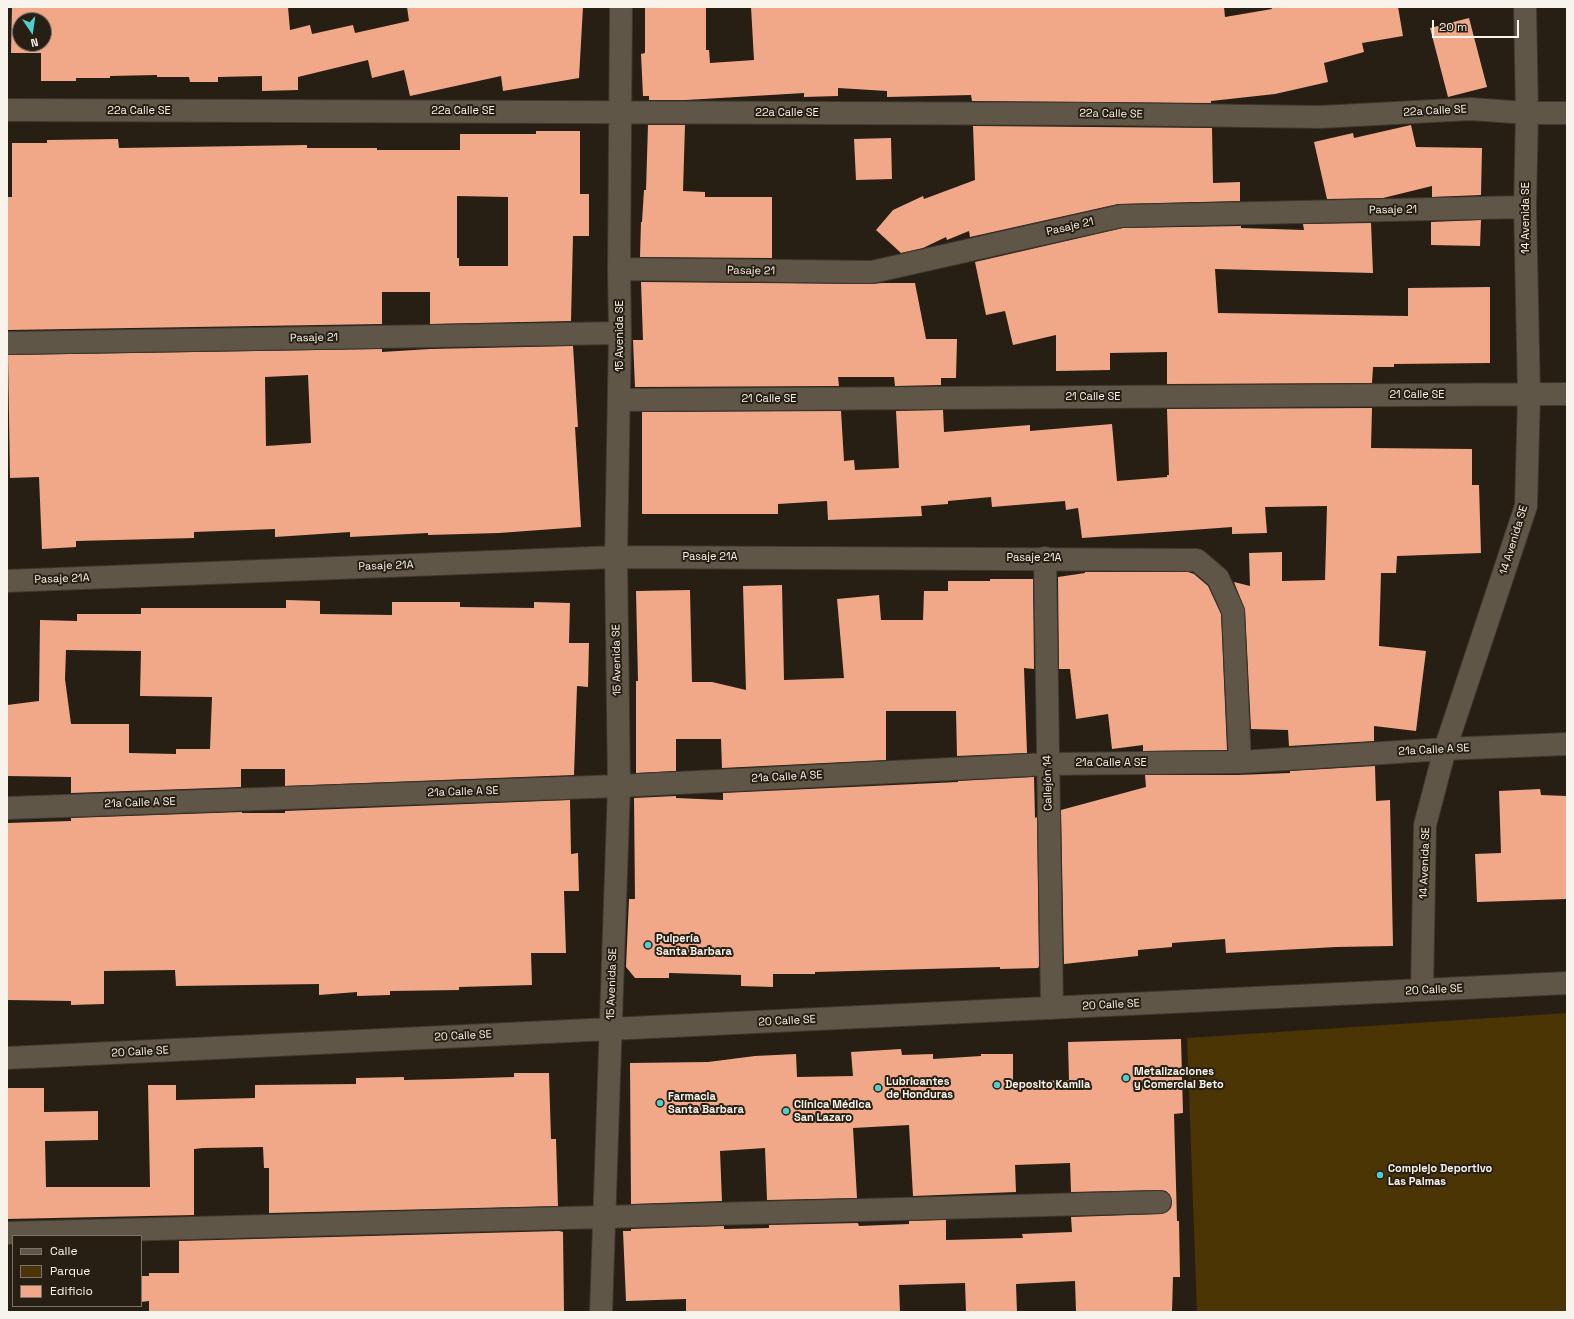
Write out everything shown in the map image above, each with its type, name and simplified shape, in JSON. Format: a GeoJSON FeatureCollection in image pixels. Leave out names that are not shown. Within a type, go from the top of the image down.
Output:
{"type":"FeatureCollection","features":[{"type":"Feature","properties":{"kind":"street","name":"15 Avenida SE"},"geometry":{"type":"LineString","coordinates":[[601,1312],[619,786],[616,556],[620,400],[619,269],[621,7]]}},
{"type":"Feature","properties":{"kind":"street","name":"14 Avenida SE"},"geometry":{"type":"LineString","coordinates":[[1422,990],[1425,825],[1445,749],[1526,506],[1529,395],[1525,207],[1527,113],[1525,7]]}},
{"type":"Feature","properties":{"kind":"street","name":"22a Calle SE"},"geometry":{"type":"LineString","coordinates":[[7,110],[1106,114],[1320,117],[1471,109],[1527,113],[1567,113]]}},
{"type":"Feature","properties":{"kind":"street","name":"Pasaje 21"},"geometry":{"type":"LineString","coordinates":[[619,269],[872,272],[1121,216],[1525,207]]}},
{"type":"Feature","properties":{"kind":"street","name":"Pasaje 21"},"geometry":{"type":"LineString","coordinates":[[7,343],[620,333]]}},
{"type":"Feature","properties":{"kind":"street","name":"21 Calle SE"},"geometry":{"type":"LineString","coordinates":[[620,400],[1567,394]]}},
{"type":"Feature","properties":{"kind":"street","name":"Pasaje 21A"},"geometry":{"type":"LineString","coordinates":[[7,581],[616,556],[1197,560],[1218,578],[1233,611],[1240,762]]}},
{"type":"Feature","properties":{"kind":"street","name":"Callejón 14"},"geometry":{"type":"LineString","coordinates":[[1045,558],[1052,1008]]}},
{"type":"Feature","properties":{"kind":"street","name":"21a Calle A SE"},"geometry":{"type":"LineString","coordinates":[[7,808],[619,786],[1048,764],[1240,762],[1445,749],[1567,744]]}},
{"type":"Feature","properties":{"kind":"street","name":"20 Calle SE"},"geometry":{"type":"LineString","coordinates":[[7,1058],[1567,983]]}},
{"type":"Feature","properties":{"kind":"street"},"geometry":{"type":"LineString","coordinates":[[7,1232],[1160,1202]]}},
{"type":"Feature","properties":{"kind":"green space","name":"Complejo Deportivo Las Palmas"},"geometry":{"type":"Polygon","coordinates":[[[1567,1013],[1567,1312],[1197,1312],[1187,1038],[1567,1013]]]}},
{"type":"Feature","properties":{"kind":"building"},"geometry":{"type":"Polygon","coordinates":[[[12,7],[288,7],[290,30],[310,25],[312,34],[353,25],[355,33],[409,21],[407,7],[583,7],[579,78],[503,91],[501,76],[410,96],[404,70],[372,78],[368,60],[298,77],[298,90],[262,91],[262,76],[218,77],[218,82],[190,82],[189,77],[157,77],[157,75],[110,76],[110,78],[76,78],[76,81],[41,81],[41,53],[11,53],[12,7]]]}},
{"type":"Feature","properties":{"kind":"building"},"geometry":{"type":"Polygon","coordinates":[[[645,7],[706,7],[706,50],[709,50],[710,63],[754,60],[751,7],[1224,7],[1225,17],[1272,9],[1271,7],[1398,7],[1403,36],[1362,43],[1364,52],[1324,63],[1328,82],[1275,94],[1211,101],[1211,103],[972,101],[971,95],[887,97],[887,91],[838,88],[838,96],[804,97],[804,93],[686,100],[649,100],[649,96],[643,96],[641,54],[645,53],[645,7]]]}},
{"type":"Feature","properties":{"kind":"building"},"geometry":{"type":"Polygon","coordinates":[[[1469,18],[1487,87],[1448,97],[1430,28],[1469,18]]]}},
{"type":"Feature","properties":{"kind":"building"},"geometry":{"type":"Polygon","coordinates":[[[648,125],[685,125],[683,191],[705,192],[705,197],[772,197],[772,258],[640,257],[641,222],[644,190],[646,190],[648,125]]]}},
{"type":"Feature","properties":{"kind":"building"},"geometry":{"type":"Polygon","coordinates":[[[1411,125],[1416,147],[1482,148],[1481,195],[1432,197],[1432,186],[1383,198],[1327,199],[1314,142],[1353,133],[1354,138],[1411,125]]]}},
{"type":"Feature","properties":{"kind":"building"},"geometry":{"type":"Polygon","coordinates":[[[973,126],[1212,128],[1213,183],[1240,182],[1240,201],[1118,204],[970,237],[969,231],[947,240],[946,237],[923,248],[901,253],[876,230],[893,210],[923,196],[924,199],[975,180],[973,126]]]}},
{"type":"Feature","properties":{"kind":"building"},"geometry":{"type":"Polygon","coordinates":[[[536,131],[580,131],[580,194],[589,194],[589,236],[573,236],[571,321],[430,324],[430,292],[382,292],[382,324],[7,330],[7,197],[12,197],[12,143],[47,143],[47,140],[118,139],[119,148],[307,145],[307,148],[460,150],[460,134],[536,134],[536,131]],[[457,196],[457,258],[459,258],[459,266],[508,266],[508,197],[457,196]]]}},
{"type":"Feature","properties":{"kind":"building"},"geometry":{"type":"Polygon","coordinates":[[[891,138],[892,179],[856,180],[854,139],[891,138]]]}},
{"type":"Feature","properties":{"kind":"building"},"geometry":{"type":"Polygon","coordinates":[[[1481,220],[1480,246],[1431,245],[1431,222],[1481,220]]]}},
{"type":"Feature","properties":{"kind":"building"},"geometry":{"type":"Polygon","coordinates":[[[1371,223],[1373,273],[1215,269],[1218,313],[1408,316],[1408,288],[1490,287],[1490,363],[1394,364],[1394,367],[1373,367],[1372,383],[1167,384],[1167,352],[1110,353],[1110,370],[1056,371],[1056,335],[1013,345],[1005,311],[986,315],[975,262],[1123,228],[1241,226],[1241,228],[1304,230],[1303,224],[1371,223]]]}},
{"type":"Feature","properties":{"kind":"building"},"geometry":{"type":"Polygon","coordinates":[[[641,282],[915,283],[926,339],[957,339],[956,378],[941,378],[941,385],[895,386],[894,377],[838,377],[839,386],[635,387],[633,340],[643,340],[641,282]]]}},
{"type":"Feature","properties":{"kind":"building"},"geometry":{"type":"Polygon","coordinates":[[[573,346],[578,427],[575,427],[581,527],[499,533],[428,535],[428,533],[350,537],[350,532],[275,537],[275,529],[194,532],[194,538],[76,541],[76,547],[42,549],[39,477],[10,478],[8,355],[382,349],[382,352],[430,349],[573,346]],[[308,375],[265,377],[266,446],[311,443],[308,375]]]}},
{"type":"Feature","properties":{"kind":"building"},"geometry":{"type":"Polygon","coordinates":[[[1372,408],[1371,448],[1472,449],[1472,485],[1479,485],[1481,553],[1397,556],[1396,573],[1381,573],[1379,646],[1426,651],[1416,731],[1374,726],[1374,741],[1289,746],[1288,730],[1251,729],[1245,610],[1234,582],[1250,586],[1249,553],[1282,552],[1282,581],[1325,580],[1327,506],[1265,507],[1267,533],[1232,534],[1232,527],[1082,538],[1078,508],[1066,510],[1065,501],[992,507],[991,497],[948,501],[948,504],[921,506],[922,516],[828,520],[827,501],[778,504],[778,514],[642,514],[642,412],[841,411],[844,461],[854,460],[855,470],[899,468],[896,411],[943,410],[944,432],[1030,425],[1030,431],[1112,424],[1117,481],[1167,477],[1167,475],[1169,475],[1167,409],[1372,408]]]}},
{"type":"Feature","properties":{"kind":"building"},"geometry":{"type":"Polygon","coordinates":[[[1085,572],[1188,572],[1194,574],[1208,586],[1221,614],[1227,750],[1143,751],[1143,745],[1112,749],[1108,714],[1076,719],[1070,669],[1059,669],[1058,577],[1085,572]]]}},
{"type":"Feature","properties":{"kind":"building"},"geometry":{"type":"Polygon","coordinates":[[[990,579],[1033,579],[1034,669],[1024,668],[1027,753],[957,756],[956,711],[886,711],[886,760],[722,768],[721,739],[676,739],[676,771],[636,773],[636,681],[638,681],[636,591],[690,590],[692,682],[712,682],[746,690],[743,586],[782,585],[784,680],[844,678],[837,599],[879,595],[881,620],[923,620],[924,591],[948,591],[948,581],[990,581],[990,579]]]}},
{"type":"Feature","properties":{"kind":"building"},"geometry":{"type":"Polygon","coordinates":[[[286,600],[320,601],[320,614],[392,615],[392,602],[460,602],[460,607],[534,608],[534,602],[570,603],[569,643],[589,643],[588,687],[577,686],[574,775],[285,786],[285,769],[241,769],[241,787],[71,793],[71,777],[7,776],[7,705],[39,701],[40,620],[77,621],[77,614],[141,614],[141,608],[286,608],[286,600]],[[66,650],[65,679],[71,724],[129,724],[129,753],[176,754],[176,749],[210,749],[212,697],[140,696],[141,651],[66,650]]]}},
{"type":"Feature","properties":{"kind":"building"},"geometry":{"type":"Polygon","coordinates":[[[1375,766],[1376,801],[1390,800],[1393,946],[1336,947],[1226,953],[1225,939],[1172,943],[1172,947],[1138,950],[1138,956],[1064,964],[1061,810],[1146,787],[1145,775],[1238,775],[1290,773],[1290,771],[1375,766]]]}},
{"type":"Feature","properties":{"kind":"building"},"geometry":{"type":"Polygon","coordinates":[[[1034,777],[1035,818],[1037,817],[1038,968],[1000,969],[1000,967],[815,972],[815,974],[773,974],[773,987],[741,986],[741,975],[669,973],[669,978],[635,978],[626,967],[629,899],[635,899],[634,798],[676,796],[676,798],[723,800],[723,793],[1034,777]]]}},
{"type":"Feature","properties":{"kind":"building"},"geometry":{"type":"Polygon","coordinates":[[[1540,789],[1541,795],[1567,796],[1567,899],[1477,902],[1475,854],[1501,853],[1499,791],[1540,789]]]}},
{"type":"Feature","properties":{"kind":"building"},"geometry":{"type":"Polygon","coordinates":[[[570,800],[571,854],[578,853],[579,891],[564,891],[566,953],[531,953],[532,985],[459,987],[459,990],[390,991],[390,995],[357,996],[357,992],[319,995],[319,984],[176,986],[175,970],[104,971],[104,1004],[71,1005],[71,1001],[7,1000],[7,823],[71,821],[71,818],[242,812],[285,813],[285,811],[570,800]]]}},
{"type":"Feature","properties":{"kind":"building"},"geometry":{"type":"Polygon","coordinates":[[[1181,1039],[1183,1113],[1174,1114],[1180,1277],[1173,1277],[1172,1312],[1076,1312],[1075,1281],[1016,1284],[1017,1312],[966,1312],[965,1283],[899,1285],[900,1312],[686,1312],[686,1299],[626,1301],[623,1231],[631,1231],[631,1229],[724,1226],[724,1229],[769,1228],[769,1225],[858,1223],[859,1226],[909,1224],[909,1221],[946,1220],[946,1240],[1023,1238],[1022,1234],[1072,1232],[1071,1217],[1161,1214],[1167,1212],[1171,1208],[1172,1202],[1170,1195],[1166,1191],[1160,1190],[1071,1192],[1070,1163],[1015,1165],[1016,1192],[913,1196],[909,1125],[853,1128],[857,1198],[767,1200],[765,1148],[720,1151],[722,1201],[631,1204],[630,1063],[708,1062],[755,1056],[796,1054],[797,1077],[853,1076],[851,1052],[901,1049],[902,1055],[933,1054],[933,1059],[981,1056],[981,1054],[1013,1054],[1013,1082],[1069,1080],[1068,1042],[1181,1039]]]}},
{"type":"Feature","properties":{"kind":"building"},"geometry":{"type":"Polygon","coordinates":[[[514,1073],[549,1073],[551,1139],[556,1139],[558,1206],[269,1213],[269,1168],[264,1168],[263,1147],[203,1148],[194,1149],[194,1215],[7,1219],[7,1088],[44,1088],[44,1112],[98,1111],[98,1140],[45,1141],[46,1187],[150,1187],[148,1085],[176,1085],[176,1100],[255,1098],[255,1085],[356,1084],[356,1078],[404,1077],[404,1080],[514,1077],[514,1073]]]}},
{"type":"Feature","properties":{"kind":"building"},"geometry":{"type":"Polygon","coordinates":[[[559,1231],[563,1232],[564,1312],[149,1312],[149,1301],[142,1302],[142,1276],[149,1276],[149,1273],[179,1273],[179,1241],[559,1231]]]}},
{"type":"Feature","properties":{"kind":"place","name":"Pulpería Santa Barbara"},"geometry":{"type":"Point","coordinates":[648,945]}},
{"type":"Feature","properties":{"kind":"place","name":"Metalizaciones y Comercial Beto"},"geometry":{"type":"Point","coordinates":[1126,1078]}},
{"type":"Feature","properties":{"kind":"place","name":"Deposito Kamila"},"geometry":{"type":"Point","coordinates":[997,1085]}},
{"type":"Feature","properties":{"kind":"place","name":"Lubricantes de Honduras"},"geometry":{"type":"Point","coordinates":[878,1088]}},
{"type":"Feature","properties":{"kind":"place","name":"Farmacia Santa Barbara"},"geometry":{"type":"Point","coordinates":[660,1103]}},
{"type":"Feature","properties":{"kind":"place","name":"Clínica Médica San Lazaro"},"geometry":{"type":"Point","coordinates":[786,1111]}},
{"type":"Feature","properties":{"kind":"place","name":"Complejo Deportivo Las Palmas"},"geometry":{"type":"Point","coordinates":[1380,1175]}}]}
